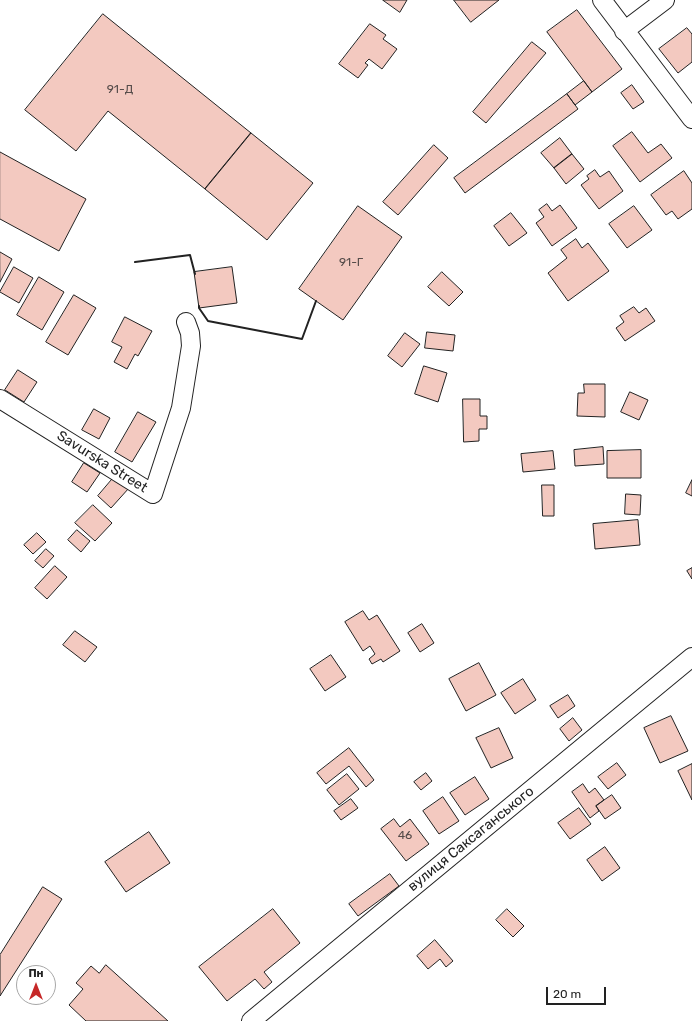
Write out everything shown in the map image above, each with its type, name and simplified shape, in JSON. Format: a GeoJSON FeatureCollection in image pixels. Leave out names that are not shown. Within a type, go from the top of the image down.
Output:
{"type":"FeatureCollection","features":[{"type":"Feature","properties":{"kind":"street"},"geometry":{"type":"LineString","coordinates":[[602,0],[692,119]]}},
{"type":"Feature","properties":{"kind":"street"},"geometry":{"type":"LineString","coordinates":[[624,31],[665,0]]}},
{"type":"Feature","properties":{"kind":"street","name":"Savurska Street"},"geometry":{"type":"LineString","coordinates":[[0,399],[153,494],[181,408],[191,346],[190,333],[186,322]]}},
{"type":"Feature","properties":{"kind":"street","name":"вулиця Саксаганського"},"geometry":{"type":"LineString","coordinates":[[251,1021],[692,657]]}},
{"type":"Feature","properties":{"kind":"building"},"geometry":{"type":"Polygon","coordinates":[[[383,0],[407,0],[400,12],[383,0]]]}},
{"type":"Feature","properties":{"kind":"building"},"geometry":{"type":"Polygon","coordinates":[[[454,0],[499,0],[471,22],[454,0]]]}},
{"type":"Feature","properties":{"kind":"building"},"geometry":{"type":"Polygon","coordinates":[[[577,10],[622,69],[592,92],[547,32],[577,10]]]}},
{"type":"Feature","properties":{"kind":"building"},"geometry":{"type":"Polygon","coordinates":[[[103,14],[251,133],[205,189],[108,111],[76,151],[25,110],[103,14]]]}},
{"type":"Feature","properties":{"kind":"building"},"geometry":{"type":"Polygon","coordinates":[[[370,24],[386,35],[383,39],[397,49],[382,69],[369,59],[365,63],[368,65],[358,78],[339,64],[370,24]]]}},
{"type":"Feature","properties":{"kind":"building"},"geometry":{"type":"Polygon","coordinates":[[[687,28],[692,34],[692,62],[678,73],[659,49],[687,28]]]}},
{"type":"Feature","properties":{"kind":"building"},"geometry":{"type":"Polygon","coordinates":[[[532,42],[546,53],[486,123],[473,112],[532,42]]]}},
{"type":"Feature","properties":{"kind":"building"},"geometry":{"type":"Polygon","coordinates":[[[584,81],[592,92],[575,105],[567,94],[584,81]]]}},
{"type":"Feature","properties":{"kind":"building"},"geometry":{"type":"Polygon","coordinates":[[[632,85],[644,102],[633,109],[621,93],[632,85]]]}},
{"type":"Feature","properties":{"kind":"building"},"geometry":{"type":"Polygon","coordinates":[[[567,94],[578,109],[465,193],[454,178],[567,94]]]}},
{"type":"Feature","properties":{"kind":"building"},"geometry":{"type":"Polygon","coordinates":[[[632,132],[648,153],[661,144],[672,158],[640,182],[613,146],[632,132]]]}},
{"type":"Feature","properties":{"kind":"building"},"geometry":{"type":"Polygon","coordinates":[[[251,133],[313,183],[267,240],[205,189],[251,133]]]}},
{"type":"Feature","properties":{"kind":"building"},"geometry":{"type":"Polygon","coordinates":[[[560,138],[572,154],[554,168],[541,153],[560,138]]]}},
{"type":"Feature","properties":{"kind":"building"},"geometry":{"type":"Polygon","coordinates":[[[434,145],[448,158],[398,215],[383,202],[434,145]]]}},
{"type":"Feature","properties":{"kind":"building"},"geometry":{"type":"Polygon","coordinates":[[[0,152],[86,199],[59,251],[0,219],[0,152]]]}},
{"type":"Feature","properties":{"kind":"building"},"geometry":{"type":"Polygon","coordinates":[[[572,154],[584,169],[566,184],[554,168],[572,154]]]}},
{"type":"Feature","properties":{"kind":"building"},"geometry":{"type":"Polygon","coordinates":[[[595,170],[600,177],[609,171],[623,191],[599,209],[581,185],[589,179],[587,176],[595,170]]]}},
{"type":"Feature","properties":{"kind":"building"},"geometry":{"type":"Polygon","coordinates":[[[684,171],[692,183],[692,209],[678,219],[672,211],[666,215],[651,195],[684,171]]]}},
{"type":"Feature","properties":{"kind":"building"},"geometry":{"type":"Polygon","coordinates":[[[547,204],[552,211],[560,205],[577,228],[552,246],[536,223],[544,217],[539,210],[547,204]]]}},
{"type":"Feature","properties":{"kind":"building"},"geometry":{"type":"Polygon","coordinates":[[[358,206],[402,237],[343,320],[299,289],[358,206]]]}},
{"type":"Feature","properties":{"kind":"building"},"geometry":{"type":"Polygon","coordinates":[[[634,206],[652,230],[627,248],[609,224],[634,206]]]}},
{"type":"Feature","properties":{"kind":"building"},"geometry":{"type":"Polygon","coordinates":[[[511,213],[527,233],[509,246],[494,226],[511,213]]]}},
{"type":"Feature","properties":{"kind":"building"},"geometry":{"type":"Polygon","coordinates":[[[576,239],[582,248],[588,243],[609,271],[568,301],[548,273],[567,258],[561,250],[576,239]]]}},
{"type":"Feature","properties":{"kind":"building"},"geometry":{"type":"Polygon","coordinates":[[[0,252],[12,259],[0,282],[0,252]]]}},
{"type":"Feature","properties":{"kind":"building"},"geometry":{"type":"Polygon","coordinates":[[[14,267],[33,278],[19,303],[0,292],[14,267]]]}},
{"type":"Feature","properties":{"kind":"building"},"geometry":{"type":"Polygon","coordinates":[[[232,267],[237,303],[199,308],[194,272],[232,267]]]}},
{"type":"Feature","properties":{"kind":"building"},"geometry":{"type":"Polygon","coordinates":[[[442,272],[463,292],[449,306],[428,287],[442,272]]]}},
{"type":"Feature","properties":{"kind":"building"},"geometry":{"type":"Polygon","coordinates":[[[39,277],[64,292],[42,330],[17,315],[39,277]]]}},
{"type":"Feature","properties":{"kind":"building"},"geometry":{"type":"Polygon","coordinates":[[[74,295],[96,308],[68,355],[46,342],[74,295]]]}},
{"type":"Feature","properties":{"kind":"building"},"geometry":{"type":"Polygon","coordinates":[[[634,307],[639,313],[646,308],[655,321],[625,341],[616,328],[624,322],[620,316],[634,307]]]}},
{"type":"Feature","properties":{"kind":"building"},"geometry":{"type":"Polygon","coordinates":[[[125,317],[152,331],[138,356],[135,354],[127,369],[114,362],[122,347],[112,342],[125,317]]]}},
{"type":"Feature","properties":{"kind":"building"},"geometry":{"type":"Polygon","coordinates":[[[427,332],[455,335],[453,351],[425,348],[427,332]]]}},
{"type":"Feature","properties":{"kind":"building"},"geometry":{"type":"Polygon","coordinates":[[[405,333],[420,344],[402,367],[388,356],[405,333]]]}},
{"type":"Feature","properties":{"kind":"building"},"geometry":{"type":"Polygon","coordinates":[[[424,366],[447,373],[438,402],[415,394],[424,366]]]}},
{"type":"Feature","properties":{"kind":"building"},"geometry":{"type":"Polygon","coordinates":[[[18,370],[37,382],[24,402],[5,390],[18,370]]]}},
{"type":"Feature","properties":{"kind":"building"},"geometry":{"type":"Polygon","coordinates":[[[584,384],[605,384],[605,417],[577,416],[578,393],[584,393],[584,384]]]}},
{"type":"Feature","properties":{"kind":"building"},"geometry":{"type":"Polygon","coordinates":[[[630,392],[648,400],[639,420],[621,412],[630,392]]]}},
{"type":"Feature","properties":{"kind":"building"},"geometry":{"type":"Polygon","coordinates":[[[463,399],[480,399],[480,416],[487,416],[487,429],[479,429],[479,441],[464,442],[463,399]]]}},
{"type":"Feature","properties":{"kind":"building"},"geometry":{"type":"Polygon","coordinates":[[[94,409],[110,418],[99,439],[82,430],[94,409]]]}},
{"type":"Feature","properties":{"kind":"building"},"geometry":{"type":"Polygon","coordinates":[[[138,412],[156,422],[132,462],[115,452],[138,412]]]}},
{"type":"Feature","properties":{"kind":"building"},"geometry":{"type":"Polygon","coordinates":[[[603,447],[604,464],[575,466],[574,450],[603,447]]]}},
{"type":"Feature","properties":{"kind":"building"},"geometry":{"type":"Polygon","coordinates":[[[641,450],[641,478],[607,478],[607,451],[641,450]]]}},
{"type":"Feature","properties":{"kind":"building"},"geometry":{"type":"Polygon","coordinates":[[[553,451],[555,469],[523,472],[521,454],[553,451]]]}},
{"type":"Feature","properties":{"kind":"building"},"geometry":{"type":"Polygon","coordinates":[[[84,463],[100,473],[87,492],[72,482],[84,463]]]}},
{"type":"Feature","properties":{"kind":"building"},"geometry":{"type":"Polygon","coordinates":[[[115,476],[129,488],[111,508],[98,496],[115,476]]]}},
{"type":"Feature","properties":{"kind":"building"},"geometry":{"type":"Polygon","coordinates":[[[692,480],[692,496],[686,493],[692,480]]]}},
{"type":"Feature","properties":{"kind":"building"},"geometry":{"type":"Polygon","coordinates":[[[542,485],[554,485],[554,516],[543,516],[542,485]]]}},
{"type":"Feature","properties":{"kind":"building"},"geometry":{"type":"Polygon","coordinates":[[[626,494],[641,495],[640,515],[625,514],[626,494]]]}},
{"type":"Feature","properties":{"kind":"building"},"geometry":{"type":"Polygon","coordinates":[[[93,505],[112,523],[95,541],[75,523],[93,505]]]}},
{"type":"Feature","properties":{"kind":"building"},"geometry":{"type":"Polygon","coordinates":[[[638,520],[640,545],[595,549],[593,524],[638,520]]]}},
{"type":"Feature","properties":{"kind":"building"},"geometry":{"type":"Polygon","coordinates":[[[77,530],[90,541],[81,552],[68,540],[77,530]]]}},
{"type":"Feature","properties":{"kind":"building"},"geometry":{"type":"Polygon","coordinates":[[[37,533],[46,542],[33,554],[24,545],[37,533]]]}},
{"type":"Feature","properties":{"kind":"building"},"geometry":{"type":"Polygon","coordinates":[[[46,549],[54,556],[43,568],[35,561],[46,549]]]}},
{"type":"Feature","properties":{"kind":"building"},"geometry":{"type":"Polygon","coordinates":[[[55,566],[67,577],[47,599],[35,588],[55,566]]]}},
{"type":"Feature","properties":{"kind":"building"},"geometry":{"type":"Polygon","coordinates":[[[692,568],[692,579],[687,571],[692,568]]]}},
{"type":"Feature","properties":{"kind":"building"},"geometry":{"type":"Polygon","coordinates":[[[363,611],[369,620],[377,615],[400,651],[383,662],[381,659],[372,664],[369,659],[375,654],[370,646],[363,651],[345,622],[363,611]]]}},
{"type":"Feature","properties":{"kind":"building"},"geometry":{"type":"Polygon","coordinates":[[[422,624],[434,643],[420,652],[408,633],[422,624]]]}},
{"type":"Feature","properties":{"kind":"building"},"geometry":{"type":"Polygon","coordinates":[[[75,631],[97,647],[85,662],[63,645],[75,631]]]}},
{"type":"Feature","properties":{"kind":"building"},"geometry":{"type":"Polygon","coordinates":[[[331,655],[346,677],[325,691],[310,669],[331,655]]]}},
{"type":"Feature","properties":{"kind":"building"},"geometry":{"type":"Polygon","coordinates":[[[479,663],[496,695],[466,711],[449,679],[479,663]]]}},
{"type":"Feature","properties":{"kind":"building"},"geometry":{"type":"Polygon","coordinates":[[[523,679],[536,700],[515,714],[501,693],[523,679]]]}},
{"type":"Feature","properties":{"kind":"building"},"geometry":{"type":"Polygon","coordinates":[[[568,695],[575,706],[558,718],[550,706],[568,695]]]}},
{"type":"Feature","properties":{"kind":"building"},"geometry":{"type":"Polygon","coordinates":[[[671,716],[688,751],[660,763],[644,728],[671,716]]]}},
{"type":"Feature","properties":{"kind":"building"},"geometry":{"type":"Polygon","coordinates":[[[573,718],[582,730],[569,741],[560,729],[573,718]]]}},
{"type":"Feature","properties":{"kind":"building"},"geometry":{"type":"Polygon","coordinates":[[[499,728],[513,758],[491,768],[476,738],[499,728]]]}},
{"type":"Feature","properties":{"kind":"building"},"geometry":{"type":"Polygon","coordinates":[[[349,748],[374,780],[366,787],[349,766],[326,784],[317,773],[349,748]]]}},
{"type":"Feature","properties":{"kind":"building"},"geometry":{"type":"Polygon","coordinates":[[[617,763],[626,775],[608,789],[598,777],[617,763]]]}},
{"type":"Feature","properties":{"kind":"building"},"geometry":{"type":"Polygon","coordinates":[[[692,764],[692,800],[678,771],[692,764]]]}},
{"type":"Feature","properties":{"kind":"building"},"geometry":{"type":"Polygon","coordinates":[[[426,773],[432,781],[421,790],[414,782],[426,773]]]}},
{"type":"Feature","properties":{"kind":"building"},"geometry":{"type":"Polygon","coordinates":[[[347,774],[359,789],[339,805],[327,790],[347,774]]]}},
{"type":"Feature","properties":{"kind":"building"},"geometry":{"type":"Polygon","coordinates":[[[475,777],[489,799],[465,815],[450,793],[475,777]]]}},
{"type":"Feature","properties":{"kind":"building"},"geometry":{"type":"Polygon","coordinates":[[[583,784],[589,793],[595,788],[604,800],[596,806],[599,811],[590,818],[572,792],[583,784]]]}},
{"type":"Feature","properties":{"kind":"building"},"geometry":{"type":"Polygon","coordinates":[[[612,795],[621,808],[605,819],[596,806],[612,795]]]}},
{"type":"Feature","properties":{"kind":"building"},"geometry":{"type":"Polygon","coordinates":[[[443,797],[459,821],[439,834],[423,811],[443,797]]]}},
{"type":"Feature","properties":{"kind":"building"},"geometry":{"type":"Polygon","coordinates":[[[351,799],[358,808],[341,820],[334,811],[351,799]]]}},
{"type":"Feature","properties":{"kind":"building"},"geometry":{"type":"Polygon","coordinates":[[[579,808],[591,824],[570,839],[558,823],[579,808]]]}},
{"type":"Feature","properties":{"kind":"building"},"geometry":{"type":"Polygon","coordinates":[[[394,819],[400,827],[410,819],[429,844],[406,861],[381,829],[394,819]]]}},
{"type":"Feature","properties":{"kind":"building"},"geometry":{"type":"Polygon","coordinates":[[[149,832],[170,863],[126,892],[105,862],[149,832]]]}},
{"type":"Feature","properties":{"kind":"building"},"geometry":{"type":"Polygon","coordinates":[[[605,847],[620,868],[602,881],[587,860],[605,847]]]}},
{"type":"Feature","properties":{"kind":"building"},"geometry":{"type":"Polygon","coordinates":[[[390,874],[399,886],[358,916],[349,904],[390,874]]]}},
{"type":"Feature","properties":{"kind":"building"},"geometry":{"type":"Polygon","coordinates":[[[43,887],[62,899],[20,965],[16,965],[16,971],[0,996],[0,955],[43,887]]]}},
{"type":"Feature","properties":{"kind":"building"},"geometry":{"type":"Polygon","coordinates":[[[273,909],[300,943],[264,972],[272,982],[264,989],[255,979],[227,1001],[199,967],[273,909]]]}},
{"type":"Feature","properties":{"kind":"building"},"geometry":{"type":"Polygon","coordinates":[[[507,909],[524,926],[513,937],[496,920],[507,909]]]}},
{"type":"Feature","properties":{"kind":"building"},"geometry":{"type":"Polygon","coordinates":[[[435,940],[453,961],[446,967],[440,959],[428,969],[417,956],[435,940]]]}},
{"type":"Feature","properties":{"kind":"building"},"geometry":{"type":"Polygon","coordinates":[[[106,965],[168,1021],[86,1021],[69,1005],[83,989],[76,983],[91,966],[99,973],[106,965]]]}},
{"type":"Feature","properties":{"kind":"wall"},"geometry":{"type":"LineString","coordinates":[[135,262],[190,255],[195,274]]}},
{"type":"Feature","properties":{"kind":"wall"},"geometry":{"type":"LineString","coordinates":[[199,306],[208,321],[302,339],[316,301]]}}]}
